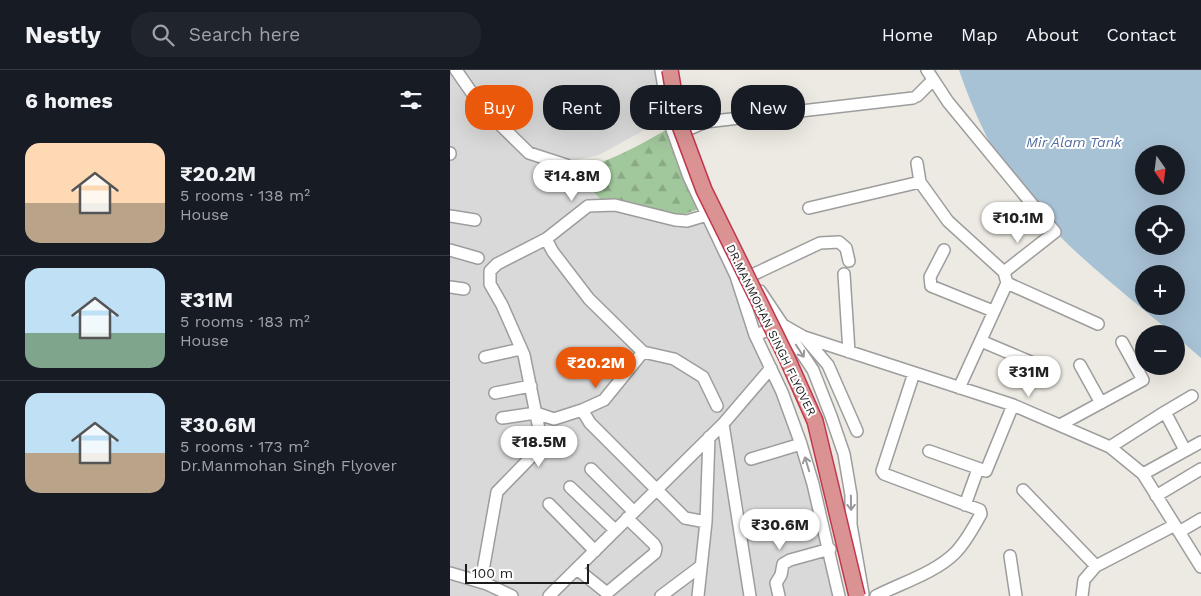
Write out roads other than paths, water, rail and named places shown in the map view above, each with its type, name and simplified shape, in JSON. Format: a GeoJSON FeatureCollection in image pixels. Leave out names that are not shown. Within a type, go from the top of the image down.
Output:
{"type":"FeatureCollection","features":[{"type":"Feature","properties":{"kind":"highway","name":"DR.MANMOHAN SINGH FLYOVER"},"geometry":{"type":"LineString","coordinates":[[663,70],[674,126],[688,164],[804,416],[833,516],[849,596]]}},
{"type":"Feature","properties":{"kind":"highway","name":"DR.MANMOHAN SINGH FLYOVER"},"geometry":{"type":"LineString","coordinates":[[670,70],[679,123],[704,190],[787,358],[815,421],[857,596]]}},
{"type":"Feature","properties":{"kind":"street"},"geometry":{"type":"LineString","coordinates":[[456,70],[482,106],[529,153],[566,165]]}},
{"type":"Feature","properties":{"kind":"street"},"geometry":{"type":"LineString","coordinates":[[663,70],[670,124],[689,177],[736,276],[755,334],[782,392],[801,444],[830,549],[839,596]]}},
{"type":"Feature","properties":{"kind":"street"},"geometry":{"type":"LineString","coordinates":[[675,70],[685,131],[706,188],[750,276],[813,370],[844,454],[851,496],[851,525],[864,596]]}},
{"type":"Feature","properties":{"kind":"street"},"geometry":{"type":"LineString","coordinates":[[927,70],[948,102],[1055,232],[1006,278],[960,388]]}},
{"type":"Feature","properties":{"kind":"street"},"geometry":{"type":"LineString","coordinates":[[685,131],[705,122],[915,97],[933,80]]}},
{"type":"Feature","properties":{"kind":"street"},"geometry":{"type":"LineString","coordinates":[[917,163],[920,182],[948,222],[1006,278],[1098,324]]}},
{"type":"Feature","properties":{"kind":"street"},"geometry":{"type":"LineString","coordinates":[[809,208],[920,182]]}},
{"type":"Feature","properties":{"kind":"street"},"geometry":{"type":"LineString","coordinates":[[481,582],[497,492],[536,453],[540,434],[531,386],[521,349],[490,284],[490,272],[497,264],[546,239],[588,206],[615,205],[674,220],[687,221],[707,215]]}},
{"type":"Feature","properties":{"kind":"street"},"geometry":{"type":"LineString","coordinates":[[451,221],[475,220]]}},
{"type":"Feature","properties":{"kind":"street"},"geometry":{"type":"LineString","coordinates":[[546,239],[553,252],[589,299],[643,352],[674,359],[703,377],[718,406]]}},
{"type":"Feature","properties":{"kind":"street"},"geometry":{"type":"LineString","coordinates":[[750,276],[820,243],[839,242],[846,248],[849,261]]}},
{"type":"Feature","properties":{"kind":"street"},"geometry":{"type":"LineString","coordinates":[[450,250],[478,258]]}},
{"type":"Feature","properties":{"kind":"street"},"geometry":{"type":"LineString","coordinates":[[944,250],[930,277],[931,286],[993,311]]}},
{"type":"Feature","properties":{"kind":"street"},"geometry":{"type":"LineString","coordinates":[[844,274],[849,352]]}},
{"type":"Feature","properties":{"kind":"street"},"geometry":{"type":"LineString","coordinates":[[450,287],[464,289]]}},
{"type":"Feature","properties":{"kind":"street"},"geometry":{"type":"LineString","coordinates":[[755,334],[783,325],[804,337],[1012,405],[1110,447],[1142,474],[1201,567]]}},
{"type":"Feature","properties":{"kind":"street"},"geometry":{"type":"LineString","coordinates":[[804,337],[828,365],[857,431]]}},
{"type":"Feature","properties":{"kind":"street"},"geometry":{"type":"LineString","coordinates":[[981,341],[1033,363]]}},
{"type":"Feature","properties":{"kind":"street"},"geometry":{"type":"LineString","coordinates":[[1060,425],[1143,380],[1122,342]]}},
{"type":"Feature","properties":{"kind":"street"},"geometry":{"type":"LineString","coordinates":[[485,357],[521,349]]}},
{"type":"Feature","properties":{"kind":"street"},"geometry":{"type":"LineString","coordinates":[[502,418],[536,413],[554,419],[582,410],[604,400],[643,352]]}},
{"type":"Feature","properties":{"kind":"street"},"geometry":{"type":"LineString","coordinates":[[1080,365],[1101,403]]}},
{"type":"Feature","properties":{"kind":"street"},"geometry":{"type":"LineString","coordinates":[[549,596],[723,424],[771,368]]}},
{"type":"Feature","properties":{"kind":"street"},"geometry":{"type":"LineString","coordinates":[[876,596],[928,571],[954,554],[966,540],[981,514],[980,510],[884,474],[882,471],[914,373]]}},
{"type":"Feature","properties":{"kind":"street"},"geometry":{"type":"LineString","coordinates":[[495,393],[531,386]]}},
{"type":"Feature","properties":{"kind":"street"},"geometry":{"type":"LineString","coordinates":[[1110,447],[1192,396]]}},
{"type":"Feature","properties":{"kind":"street"},"geometry":{"type":"LineString","coordinates":[[929,451],[984,471],[988,469],[1012,405]]}},
{"type":"Feature","properties":{"kind":"street"},"geometry":{"type":"LineString","coordinates":[[582,410],[590,423],[685,518],[706,522]]}},
{"type":"Feature","properties":{"kind":"street"},"geometry":{"type":"LineString","coordinates":[[1164,412],[1185,450]]}},
{"type":"Feature","properties":{"kind":"street"},"geometry":{"type":"LineString","coordinates":[[723,424],[750,596]]}},
{"type":"Feature","properties":{"kind":"street"},"geometry":{"type":"LineString","coordinates":[[698,596],[706,522],[709,437]]}},
{"type":"Feature","properties":{"kind":"street"},"geometry":{"type":"LineString","coordinates":[[1142,474],[1201,442]]}},
{"type":"Feature","properties":{"kind":"street"},"geometry":{"type":"LineString","coordinates":[[751,459],[801,444]]}},
{"type":"Feature","properties":{"kind":"street"},"geometry":{"type":"LineString","coordinates":[[577,570],[607,593],[655,553],[656,548],[591,469]]}},
{"type":"Feature","properties":{"kind":"street"},"geometry":{"type":"LineString","coordinates":[[965,505],[978,469]]}},
{"type":"Feature","properties":{"kind":"street"},"geometry":{"type":"LineString","coordinates":[[1156,496],[1201,469]]}},
{"type":"Feature","properties":{"kind":"street"},"geometry":{"type":"LineString","coordinates":[[570,487],[615,530]]}},
{"type":"Feature","properties":{"kind":"street"},"geometry":{"type":"LineString","coordinates":[[1022,490],[1096,566]]}},
{"type":"Feature","properties":{"kind":"street"},"geometry":{"type":"LineString","coordinates":[[549,504],[595,551]]}},
{"type":"Feature","properties":{"kind":"street"},"geometry":{"type":"LineString","coordinates":[[1082,596],[1084,580],[1096,566],[1177,528],[1201,519]]}},
{"type":"Feature","properties":{"kind":"street"},"geometry":{"type":"LineString","coordinates":[[779,596],[776,583],[781,575],[783,564],[790,560],[830,549]]}},
{"type":"Feature","properties":{"kind":"street"},"geometry":{"type":"LineString","coordinates":[[1010,556],[1016,596]]}},
{"type":"Feature","properties":{"kind":"street"},"geometry":{"type":"LineString","coordinates":[[661,596],[701,566]]}},
{"type":"Feature","properties":{"kind":"street"},"geometry":{"type":"LineString","coordinates":[[450,573],[481,582],[512,596]]}},
{"type":"Feature","properties":{"kind":"water","name":"Mir Alam Tank"},"geometry":{"type":"Polygon","coordinates":[[[959,70],[1201,70],[1201,358],[1185,344],[1185,325],[1162,325],[1150,315],[1185,315],[1185,265],[1135,265],[1135,302],[1074,250],[1035,210],[1000,161],[973,107],[959,70]]]}}]}
